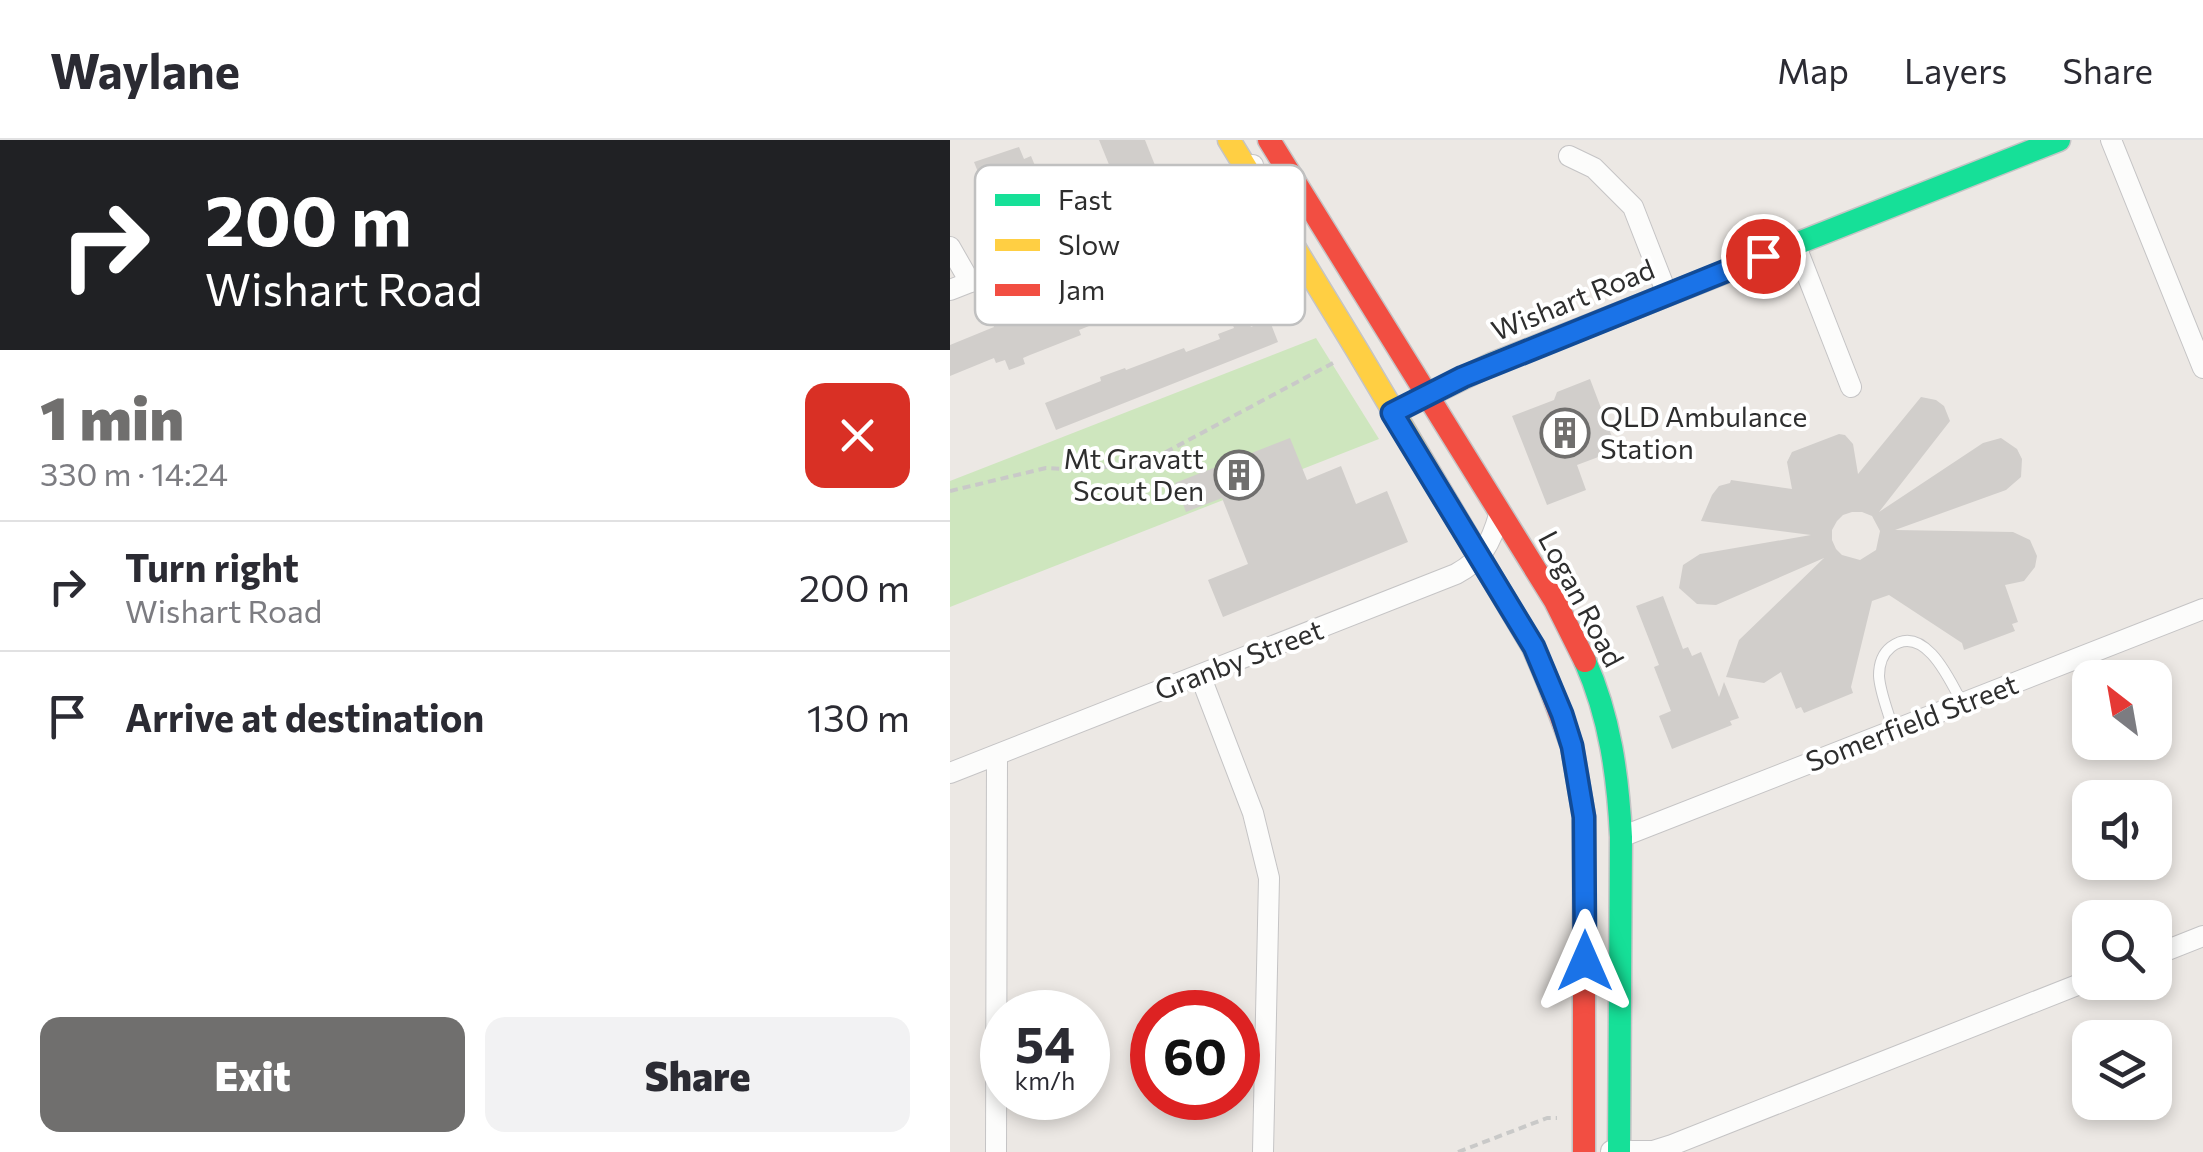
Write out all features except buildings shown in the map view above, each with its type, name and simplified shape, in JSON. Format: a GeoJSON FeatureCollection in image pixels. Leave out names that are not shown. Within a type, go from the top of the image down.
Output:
{"type":"FeatureCollection","features":[{"type":"Feature","properties":{"kind":"main road"},"geometry":{"type":"LineString","coordinates":[[1229,140],[1244,165]]}},
{"type":"Feature","properties":{"kind":"main road","name":"Wishart Road"},"geometry":{"type":"LineString","coordinates":[[1392,413],[1463,377],[2060,140]]}},
{"type":"Feature","properties":{"kind":"main road","name":"Logan Road"},"geometry":{"type":"LineString","coordinates":[[1305,197],[1555,601],[1601,703],[1615,761],[1622,836],[1618,1152]]}},
{"type":"Feature","properties":{"kind":"main road"},"geometry":{"type":"LineString","coordinates":[[1305,265],[1534,647],[1572,746],[1580,784],[1586,855],[1584,1152]]}},
{"type":"Feature","properties":{"kind":"street"},"geometry":{"type":"LineString","coordinates":[[2111,140],[2201,356]]}},
{"type":"Feature","properties":{"kind":"street"},"geometry":{"type":"LineString","coordinates":[[1250,165],[1273,145]]}},
{"type":"Feature","properties":{"kind":"street"},"geometry":{"type":"LineString","coordinates":[[1568,156],[1594,168],[1633,207],[1667,294]]}},
{"type":"Feature","properties":{"kind":"street"},"geometry":{"type":"LineString","coordinates":[[1795,244],[1851,387]]}},
{"type":"Feature","properties":{"kind":"street"},"geometry":{"type":"LineString","coordinates":[[950,247],[960,286]]}},
{"type":"Feature","properties":{"kind":"street"},"geometry":{"type":"LineString","coordinates":[[1479,559],[1493,538],[1500,515]]}},
{"type":"Feature","properties":{"kind":"street","name":"Granby Street"},"geometry":{"type":"LineString","coordinates":[[950,773],[1456,574],[1479,559]]}},
{"type":"Feature","properties":{"kind":"street","name":"Somerfield Street"},"geometry":{"type":"LineString","coordinates":[[1622,836],[2203,610]]}},
{"type":"Feature","properties":{"kind":"street"},"geometry":{"type":"LineString","coordinates":[[1200,675],[1253,813],[1268,878],[1263,1152]]}},
{"type":"Feature","properties":{"kind":"street"},"geometry":{"type":"LineString","coordinates":[[996,1152],[997,754]]}},
{"type":"Feature","properties":{"kind":"street"},"geometry":{"type":"LineString","coordinates":[[2172,948],[2203,936]]}},
{"type":"Feature","properties":{"kind":"street"},"geometry":{"type":"LineString","coordinates":[[1584,1152],[1653,1151],[1672,1145],[2072,987]]}},
{"type":"Feature","properties":{"kind":"lane"},"geometry":{"type":"LineString","coordinates":[[1893,730],[1879,678],[1881,659],[1891,647],[1902,642],[1917,642],[1931,653],[1962,703]]}},
{"type":"Feature","properties":{"kind":"path"},"geometry":{"type":"LineString","coordinates":[[950,491],[1046,468],[1084,470],[1151,460],[1357,350]]}},
{"type":"Feature","properties":{"kind":"path"},"geometry":{"type":"LineString","coordinates":[[1458,1152],[1547,1118],[1559,1118]]}},
{"type":"Feature","properties":{"kind":"green space"},"geometry":{"type":"Polygon","coordinates":[[[1316,338],[1379,439],[950,607],[950,481],[1316,338]]]}},
{"type":"Feature","properties":{"kind":"traffic: fast"},"geometry":{"type":"LineString","coordinates":[[1392,413],[1492,364],[2059,140]]}},
{"type":"Feature","properties":{"kind":"traffic: fast"},"geometry":{"type":"LineString","coordinates":[[1585,661],[1607,725],[1620,814],[1619,1152]]}},
{"type":"Feature","properties":{"kind":"traffic: slow"},"geometry":{"type":"LineString","coordinates":[[1229,140],[1244,165]]}},
{"type":"Feature","properties":{"kind":"traffic: slow"},"geometry":{"type":"LineString","coordinates":[[1305,265],[1533,647],[1546,677]]}},
{"type":"Feature","properties":{"kind":"traffic: jam"},"geometry":{"type":"LineString","coordinates":[[1269,140],[1285,165]]}},
{"type":"Feature","properties":{"kind":"traffic: jam"},"geometry":{"type":"LineString","coordinates":[[1305,198],[1555,601],[1585,661]]}},
{"type":"Feature","properties":{"kind":"traffic: jam"},"geometry":{"type":"LineString","coordinates":[[1546,677],[1572,746],[1584,817],[1584,1152]]}},
{"type":"Feature","properties":{"kind":"place","name":"QLD Ambulance Station"},"geometry":{"type":"Point","coordinates":[1565,433]}},
{"type":"Feature","properties":{"kind":"place","name":"Mt Gravatt Scout Den"},"geometry":{"type":"Point","coordinates":[1239,475]}},
{"type":"Feature","properties":{"kind":"route"},"geometry":{"type":"LineString","coordinates":[[1585,961],[1584,817],[1572,746],[1562,714],[1534,647],[1392,413],[1463,377],[1763,256]]}}]}
